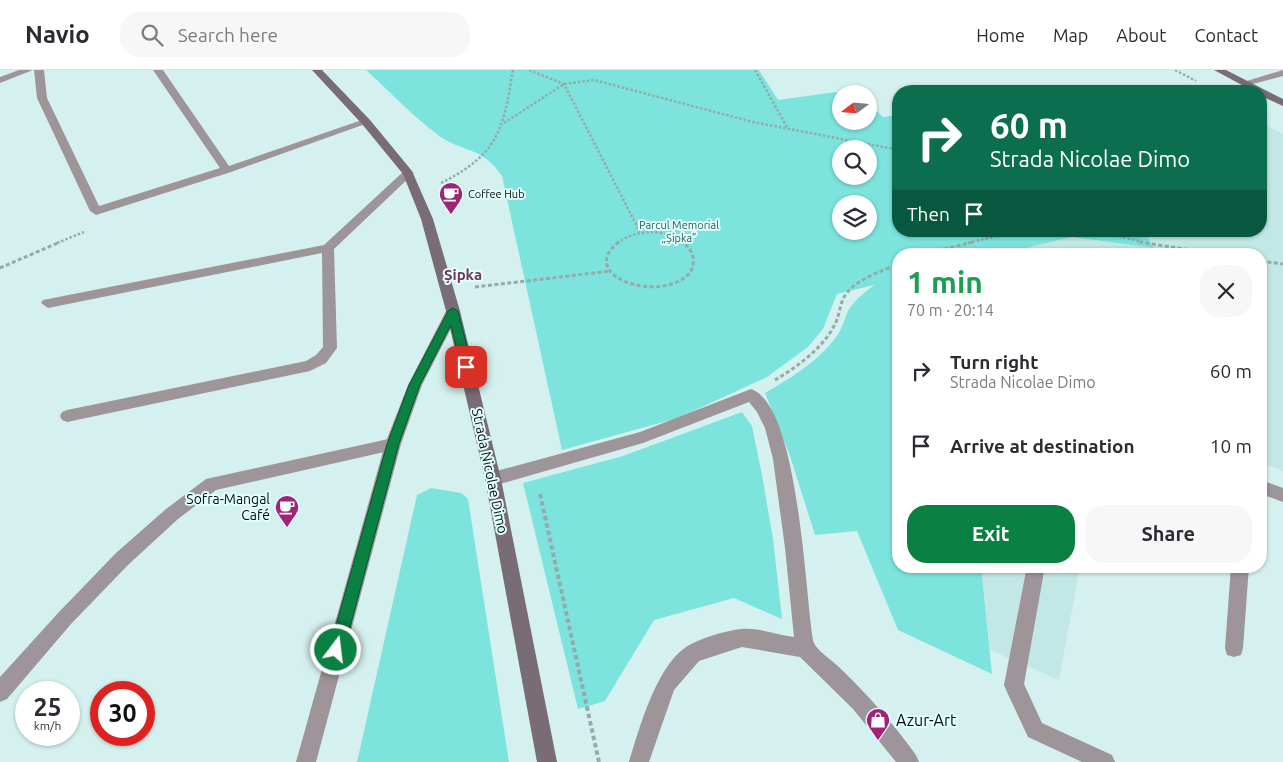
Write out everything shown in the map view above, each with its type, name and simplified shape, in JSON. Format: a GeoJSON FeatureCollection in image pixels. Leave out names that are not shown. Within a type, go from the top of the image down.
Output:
{"type":"FeatureCollection","features":[{"type":"Feature","properties":{"kind":"main road","name":"Strada Nicolae Dimo"},"geometry":{"type":"LineString","coordinates":[[318,70],[366,122],[408,173],[418,194],[453,311],[493,479],[546,762]]}},
{"type":"Feature","properties":{"kind":"main road"},"geometry":{"type":"LineString","coordinates":[[1219,70],[1245,84]]}},
{"type":"Feature","properties":{"kind":"main road"},"geometry":{"type":"LineString","coordinates":[[1267,95],[1283,103]]}},
{"type":"Feature","properties":{"kind":"street"},"geometry":{"type":"LineString","coordinates":[[0,80],[28,70]]}},
{"type":"Feature","properties":{"kind":"street"},"geometry":{"type":"LineString","coordinates":[[39,70],[42,98],[96,211],[227,170],[366,122]]}},
{"type":"Feature","properties":{"kind":"street"},"geometry":{"type":"LineString","coordinates":[[158,70],[227,170]]}},
{"type":"Feature","properties":{"kind":"street"},"geometry":{"type":"LineString","coordinates":[[1245,84],[1283,73]]}},
{"type":"Feature","properties":{"kind":"street"},"geometry":{"type":"LineString","coordinates":[[48,303],[328,248],[408,173]]}},
{"type":"Feature","properties":{"kind":"street"},"geometry":{"type":"LineString","coordinates":[[67,416],[310,366],[330,348],[328,248]]}},
{"type":"Feature","properties":{"kind":"street"},"geometry":{"type":"LineString","coordinates":[[306,762],[393,444],[415,385],[453,311]]}},
{"type":"Feature","properties":{"kind":"street"},"geometry":{"type":"LineString","coordinates":[[493,479],[643,437],[751,394],[763,408],[773,428],[781,459],[794,548],[804,648]]}},
{"type":"Feature","properties":{"kind":"street"},"geometry":{"type":"LineString","coordinates":[[0,692],[65,618],[122,559],[172,514],[212,484],[393,444]]}},
{"type":"Feature","properties":{"kind":"street"},"geometry":{"type":"LineString","coordinates":[[1267,489],[1283,495]]}},
{"type":"Feature","properties":{"kind":"street"},"geometry":{"type":"LineString","coordinates":[[1035,573],[1014,685],[1035,730],[1105,762]]}},
{"type":"Feature","properties":{"kind":"street"},"geometry":{"type":"LineString","coordinates":[[1234,648],[1239,573]]}},
{"type":"Feature","properties":{"kind":"street"},"geometry":{"type":"LineString","coordinates":[[639,762],[652,720],[667,683],[692,654],[714,645],[742,638],[804,648],[840,680],[876,718],[909,762]]}},
{"type":"Feature","properties":{"kind":"path"},"geometry":{"type":"LineString","coordinates":[[418,194],[462,174],[478,164],[485,156],[504,123],[513,70]]}},
{"type":"Feature","properties":{"kind":"path"},"geometry":{"type":"LineString","coordinates":[[529,70],[564,84],[640,232]]}},
{"type":"Feature","properties":{"kind":"path"},"geometry":{"type":"LineString","coordinates":[[755,70],[788,129]]}},
{"type":"Feature","properties":{"kind":"path"},"geometry":{"type":"LineString","coordinates":[[504,123],[564,84],[594,80],[788,129],[892,149]]}},
{"type":"Feature","properties":{"kind":"path"},"geometry":{"type":"LineString","coordinates":[[0,268],[81,235],[99,220],[96,211]]}},
{"type":"Feature","properties":{"kind":"path"},"geometry":{"type":"LineString","coordinates":[[640,232],[669,234],[682,240],[690,248],[694,257],[694,267],[687,276],[677,283],[663,288],[647,289],[632,286],[620,280],[611,271],[608,261],[609,252],[616,243],[627,236],[640,232]]}},
{"type":"Feature","properties":{"kind":"path"},"geometry":{"type":"LineString","coordinates":[[949,248],[994,237]]}},
{"type":"Feature","properties":{"kind":"path"},"geometry":{"type":"LineString","coordinates":[[1117,237],[1177,248]]}},
{"type":"Feature","properties":{"kind":"path"},"geometry":{"type":"LineString","coordinates":[[1267,262],[1283,264]]}},
{"type":"Feature","properties":{"kind":"path"},"geometry":{"type":"LineString","coordinates":[[751,394],[790,371],[810,354],[826,335],[838,316],[840,306],[847,292],[858,284],[892,267]]}},
{"type":"Feature","properties":{"kind":"path"},"geometry":{"type":"LineString","coordinates":[[447,290],[611,271]]}},
{"type":"Feature","properties":{"kind":"path"},"geometry":{"type":"LineString","coordinates":[[534,467],[599,762]]}},
{"type":"Feature","properties":{"kind":"shaded area"},"geometry":{"type":"Polygon","coordinates":[[[1267,125],[1283,134],[1283,471],[1267,465],[1267,248],[1153,248],[1147,237],[1267,237],[1267,125]]]}},
{"type":"Feature","properties":{"kind":"shaded area"},"geometry":{"type":"Polygon","coordinates":[[[1072,237],[1153,248],[1025,248],[1072,237]]]}},
{"type":"Feature","properties":{"kind":"shaded area"},"geometry":{"type":"Polygon","coordinates":[[[982,573],[1079,573],[1059,680],[990,650],[982,573]]]}},
{"type":"Feature","properties":{"kind":"green space","name":"Parcul Memorial „Șipka”"},"geometry":{"type":"Polygon","coordinates":[[[366,70],[759,70],[778,100],[832,93],[832,130],[878,130],[878,112],[883,117],[892,116],[892,237],[1072,237],[1025,248],[892,248],[892,573],[982,573],[992,674],[898,630],[857,531],[815,535],[790,456],[765,393],[816,359],[840,331],[852,305],[874,285],[837,294],[823,329],[808,347],[767,377],[678,418],[562,450],[502,176],[487,159],[455,145],[438,135],[366,70]]]}},
{"type":"Feature","properties":{"kind":"green space","name":"Parcul Memorial „Șipka”"},"geometry":{"type":"Polygon","coordinates":[[[1072,237],[1148,237],[1154,248],[1072,237]]]}},
{"type":"Feature","properties":{"kind":"green space"},"geometry":{"type":"Polygon","coordinates":[[[742,412],[752,426],[762,475],[773,539],[782,619],[734,598],[654,620],[605,701],[578,709],[523,483],[623,456],[742,412]]]}},
{"type":"Feature","properties":{"kind":"green space"},"geometry":{"type":"Polygon","coordinates":[[[431,488],[461,493],[468,499],[509,762],[357,762],[417,495],[431,488]]]}},
{"type":"Feature","properties":{"kind":"place","name":"Coffee Hub"},"geometry":{"type":"Point","coordinates":[451,215]}},
{"type":"Feature","properties":{"kind":"place","name":"Sofra-Mangal Café"},"geometry":{"type":"Point","coordinates":[287,528]}},
{"type":"Feature","properties":{"kind":"place","name":"Azur-Art"},"geometry":{"type":"Point","coordinates":[878,741]}},
{"type":"Feature","properties":{"kind":"district","name":"Șipka"},"geometry":{"type":"Point","coordinates":[463,275]}},
{"type":"Feature","properties":{"kind":"route"},"geometry":{"type":"LineString","coordinates":[[336,650],[393,444],[415,385],[453,311],[466,367]]}}]}
